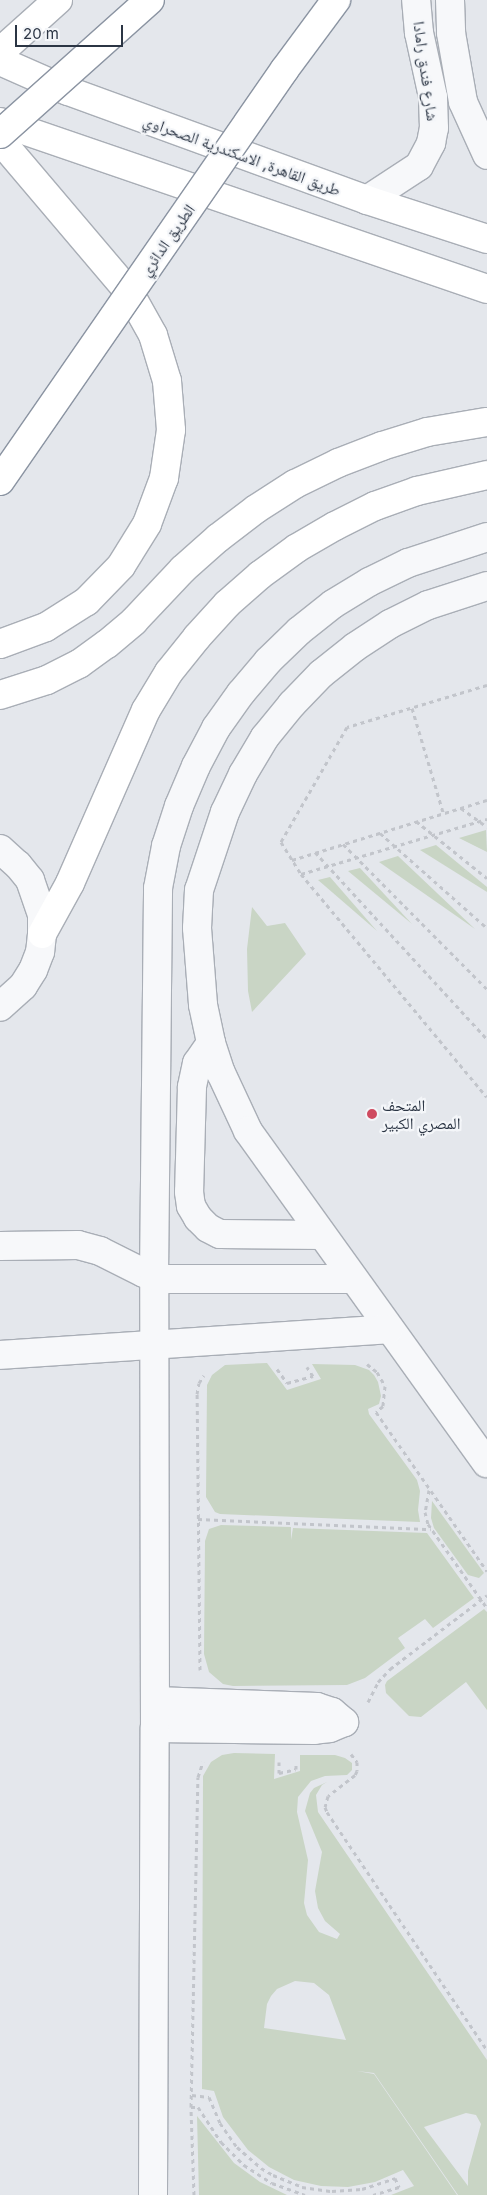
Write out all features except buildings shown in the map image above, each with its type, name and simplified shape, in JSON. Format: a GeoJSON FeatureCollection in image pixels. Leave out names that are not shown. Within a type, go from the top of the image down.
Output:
{"type":"FeatureCollection","features":[{"type":"Feature","properties":{"kind":"highway"},"geometry":{"type":"LineString","coordinates":[[0,52],[58,0]]}},
{"type":"Feature","properties":{"kind":"highway"},"geometry":{"type":"LineString","coordinates":[[0,134],[150,0]]}},
{"type":"Feature","properties":{"kind":"highway","name":"الطريق الدائري"},"geometry":{"type":"LineString","coordinates":[[0,481],[285,70],[336,0]]}},
{"type":"Feature","properties":{"kind":"highway","name":"طريق القاهرة, الاسكندرية الصحراوي"},"geometry":{"type":"LineString","coordinates":[[0,61],[68,91],[367,200],[487,239]]}},
{"type":"Feature","properties":{"kind":"highway"},"geometry":{"type":"LineString","coordinates":[[0,122],[487,289]]}},
{"type":"Feature","properties":{"kind":"highway"},"geometry":{"type":"LineString","coordinates":[[0,140],[129,292],[152,335],[167,381],[171,430],[164,478],[148,524],[121,566],[87,600],[46,627],[0,644]]}},
{"type":"Feature","properties":{"kind":"highway"},"geometry":{"type":"LineString","coordinates":[[0,695],[47,680],[78,664],[107,644],[134,621],[182,569],[218,538],[256,509],[295,484],[338,463],[382,446],[427,432],[487,422]]}},
{"type":"Feature","properties":{"kind":"highway"},"geometry":{"type":"LineString","coordinates":[[42,934],[70,883],[146,710],[169,672],[227,604],[282,559],[335,526],[375,506],[417,491],[487,475]]}},
{"type":"Feature","properties":{"kind":"street","name":"شارع فندق رامادا"},"geometry":{"type":"LineString","coordinates":[[367,200],[419,166],[432,143],[434,128],[433,97],[419,33],[416,0]]}},
{"type":"Feature","properties":{"kind":"street","name":"شارع فندق رامادا"},"geometry":{"type":"LineString","coordinates":[[450,0],[451,33],[463,102],[487,155]]}},
{"type":"Feature","properties":{"kind":"street"},"geometry":{"type":"LineString","coordinates":[[153,2195],[156,1728],[154,1276],[158,888],[171,830],[196,766],[216,728],[241,693],[268,661],[313,620],[369,582],[408,562],[487,537]]}},
{"type":"Feature","properties":{"kind":"street"},"geometry":{"type":"LineString","coordinates":[[487,586],[428,605],[390,624],[354,647],[321,674],[292,704],[265,737],[243,774],[224,812],[199,890],[199,967],[203,1005],[220,1073],[248,1131],[353,1280],[487,1463]]}},
{"type":"Feature","properties":{"kind":"street"},"geometry":{"type":"LineString","coordinates":[[0,849],[18,865],[30,880],[42,915],[40,952],[33,970],[23,986],[0,1007]]}},
{"type":"Feature","properties":{"kind":"street"},"geometry":{"type":"LineString","coordinates":[[211,1043],[197,1063],[192,1087],[189,1192],[191,1206],[198,1218],[208,1228],[220,1234],[322,1235]]}},
{"type":"Feature","properties":{"kind":"street"},"geometry":{"type":"LineString","coordinates":[[0,1246],[78,1245],[100,1251],[154,1276],[181,1280],[353,1280]]}},
{"type":"Feature","properties":{"kind":"street"},"geometry":{"type":"LineString","coordinates":[[0,1355],[389,1329]]}},
{"type":"Feature","properties":{"kind":"street"},"geometry":{"type":"LineString","coordinates":[[155,1701],[317,1707],[332,1712],[344,1722],[330,1728],[314,1730],[156,1728]]}},
{"type":"Feature","properties":{"kind":"path"},"geometry":{"type":"LineString","coordinates":[[487,685],[347,727],[281,842],[301,874],[487,1097]]}},
{"type":"Feature","properties":{"kind":"path"},"geometry":{"type":"LineString","coordinates":[[412,708],[443,812]]}},
{"type":"Feature","properties":{"kind":"path"},"geometry":{"type":"LineString","coordinates":[[292,860],[487,800]]}},
{"type":"Feature","properties":{"kind":"path"},"geometry":{"type":"LineString","coordinates":[[460,807],[487,827]]}},
{"type":"Feature","properties":{"kind":"path"},"geometry":{"type":"LineString","coordinates":[[301,874],[487,819]]}},
{"type":"Feature","properties":{"kind":"path"},"geometry":{"type":"LineString","coordinates":[[416,821],[487,878]]}},
{"type":"Feature","properties":{"kind":"path"},"geometry":{"type":"LineString","coordinates":[[379,833],[487,928]]}},
{"type":"Feature","properties":{"kind":"path"},"geometry":{"type":"LineString","coordinates":[[343,844],[487,989]]}},
{"type":"Feature","properties":{"kind":"path"},"geometry":{"type":"LineString","coordinates":[[314,852],[329,866],[487,1039]]}},
{"type":"Feature","properties":{"kind":"path"},"geometry":{"type":"LineString","coordinates":[[484,1093],[487,1090]]}},
{"type":"Feature","properties":{"kind":"path"},"geometry":{"type":"LineString","coordinates":[[363,1362],[377,1372],[385,1386],[383,1406],[376,1412],[487,1571]]}},
{"type":"Feature","properties":{"kind":"path"},"geometry":{"type":"LineString","coordinates":[[276,1368],[287,1383],[313,1376],[306,1365]]}},
{"type":"Feature","properties":{"kind":"path"},"geometry":{"type":"LineString","coordinates":[[200,1703],[197,1394],[199,1383],[205,1373]]}},
{"type":"Feature","properties":{"kind":"path"},"geometry":{"type":"LineString","coordinates":[[430,1489],[425,1512],[431,1529],[487,1608]]}},
{"type":"Feature","properties":{"kind":"path"},"geometry":{"type":"LineString","coordinates":[[198,1519],[431,1529]]}},
{"type":"Feature","properties":{"kind":"path"},"geometry":{"type":"LineString","coordinates":[[366,1705],[378,1682],[390,1669],[487,1595]]}},
{"type":"Feature","properties":{"kind":"path"},"geometry":{"type":"LineString","coordinates":[[347,1752],[355,1758],[357,1771],[355,1775],[328,1796],[325,1807],[327,1812],[487,2050]]}},
{"type":"Feature","properties":{"kind":"path"},"geometry":{"type":"LineString","coordinates":[[194,2195],[191,2107],[198,1777],[204,1760]]}},
{"type":"Feature","properties":{"kind":"path"},"geometry":{"type":"LineString","coordinates":[[192,2096],[208,2098],[220,2123],[238,2148],[260,2168],[302,2187],[332,2191],[362,2189],[395,2178],[399,2187],[373,2195]]}},
{"type":"Feature","properties":{"kind":"path"},"geometry":{"type":"LineString","coordinates":[[191,2107],[198,2107],[221,2142],[244,2165],[272,2184],[305,2195]]}},
{"type":"Feature","properties":{"kind":"green space"},"geometry":{"type":"Polygon","coordinates":[[[486,830],[487,852],[459,838],[486,830]]]}},
{"type":"Feature","properties":{"kind":"green space"},"geometry":{"type":"Polygon","coordinates":[[[436,845],[487,887],[487,892],[420,850],[436,845]]]}},
{"type":"Feature","properties":{"kind":"green space"},"geometry":{"type":"Polygon","coordinates":[[[398,856],[475,929],[379,862],[398,856]]]}},
{"type":"Feature","properties":{"kind":"green space"},"geometry":{"type":"Polygon","coordinates":[[[360,868],[412,924],[348,871],[360,868]]]}},
{"type":"Feature","properties":{"kind":"green space"},"geometry":{"type":"Polygon","coordinates":[[[330,877],[377,931],[318,880],[330,877]]]}},
{"type":"Feature","properties":{"kind":"green space"},"geometry":{"type":"Polygon","coordinates":[[[252,907],[267,926],[285,923],[306,954],[252,1012],[248,991],[247,949],[252,907]]]}},
{"type":"Feature","properties":{"kind":"green space"},"geometry":{"type":"Polygon","coordinates":[[[267,1363],[287,1390],[321,1379],[312,1364],[355,1365],[369,1370],[374,1375],[378,1382],[381,1396],[379,1404],[368,1409],[369,1414],[417,1480],[420,1491],[418,1510],[420,1522],[220,1514],[215,1512],[206,1497],[207,1385],[212,1375],[225,1365],[267,1363]]]}},
{"type":"Feature","properties":{"kind":"green space"},"geometry":{"type":"Polygon","coordinates":[[[432,1501],[484,1573],[479,1578],[468,1575],[434,1528],[431,1518],[432,1501]]]}},
{"type":"Feature","properties":{"kind":"green space"},"geometry":{"type":"Polygon","coordinates":[[[221,1525],[291,1527],[291,1540],[293,1528],[427,1533],[474,1598],[433,1628],[425,1619],[398,1638],[405,1648],[365,1678],[347,1685],[233,1686],[223,1684],[209,1672],[204,1654],[205,1541],[209,1529],[221,1525]]]}},
{"type":"Feature","properties":{"kind":"green space"},"geometry":{"type":"Polygon","coordinates":[[[484,1609],[487,1612],[487,1710],[466,1682],[421,1717],[409,1716],[386,1693],[385,1685],[387,1681],[484,1609]]]}},
{"type":"Feature","properties":{"kind":"green space"},"geometry":{"type":"Polygon","coordinates":[[[234,1753],[275,1754],[274,1779],[300,1771],[300,1755],[335,1755],[345,1758],[352,1763],[352,1770],[347,1775],[325,1776],[311,1781],[298,1797],[297,1812],[308,1860],[304,1903],[307,1915],[319,1932],[337,1939],[340,1934],[325,1921],[318,1908],[315,1891],[322,1852],[305,1811],[310,1793],[314,1788],[327,1782],[322,1785],[316,1795],[318,1812],[487,2060],[487,2195],[458,2195],[374,2073],[357,2071],[374,2074],[457,2195],[391,2195],[414,2186],[403,2170],[375,2182],[348,2187],[321,2186],[294,2180],[269,2167],[248,2150],[223,2117],[214,2091],[202,2089],[203,1776],[211,1762],[222,1755],[234,1753]],[[295,1981],[277,1989],[271,1996],[267,2004],[264,2028],[346,2040],[329,1995],[314,1983],[295,1981]],[[466,2113],[424,2127],[468,2186],[468,2171],[481,2124],[476,2115],[466,2113]]]}},
{"type":"Feature","properties":{"kind":"green space"},"geometry":{"type":"Polygon","coordinates":[[[197,2116],[234,2163],[260,2182],[287,2195],[199,2195],[197,2116]]]}},
{"type":"Feature","properties":{"kind":"place","name":"المتحف المصري الكبير"},"geometry":{"type":"Point","coordinates":[372,1114]}}]}
